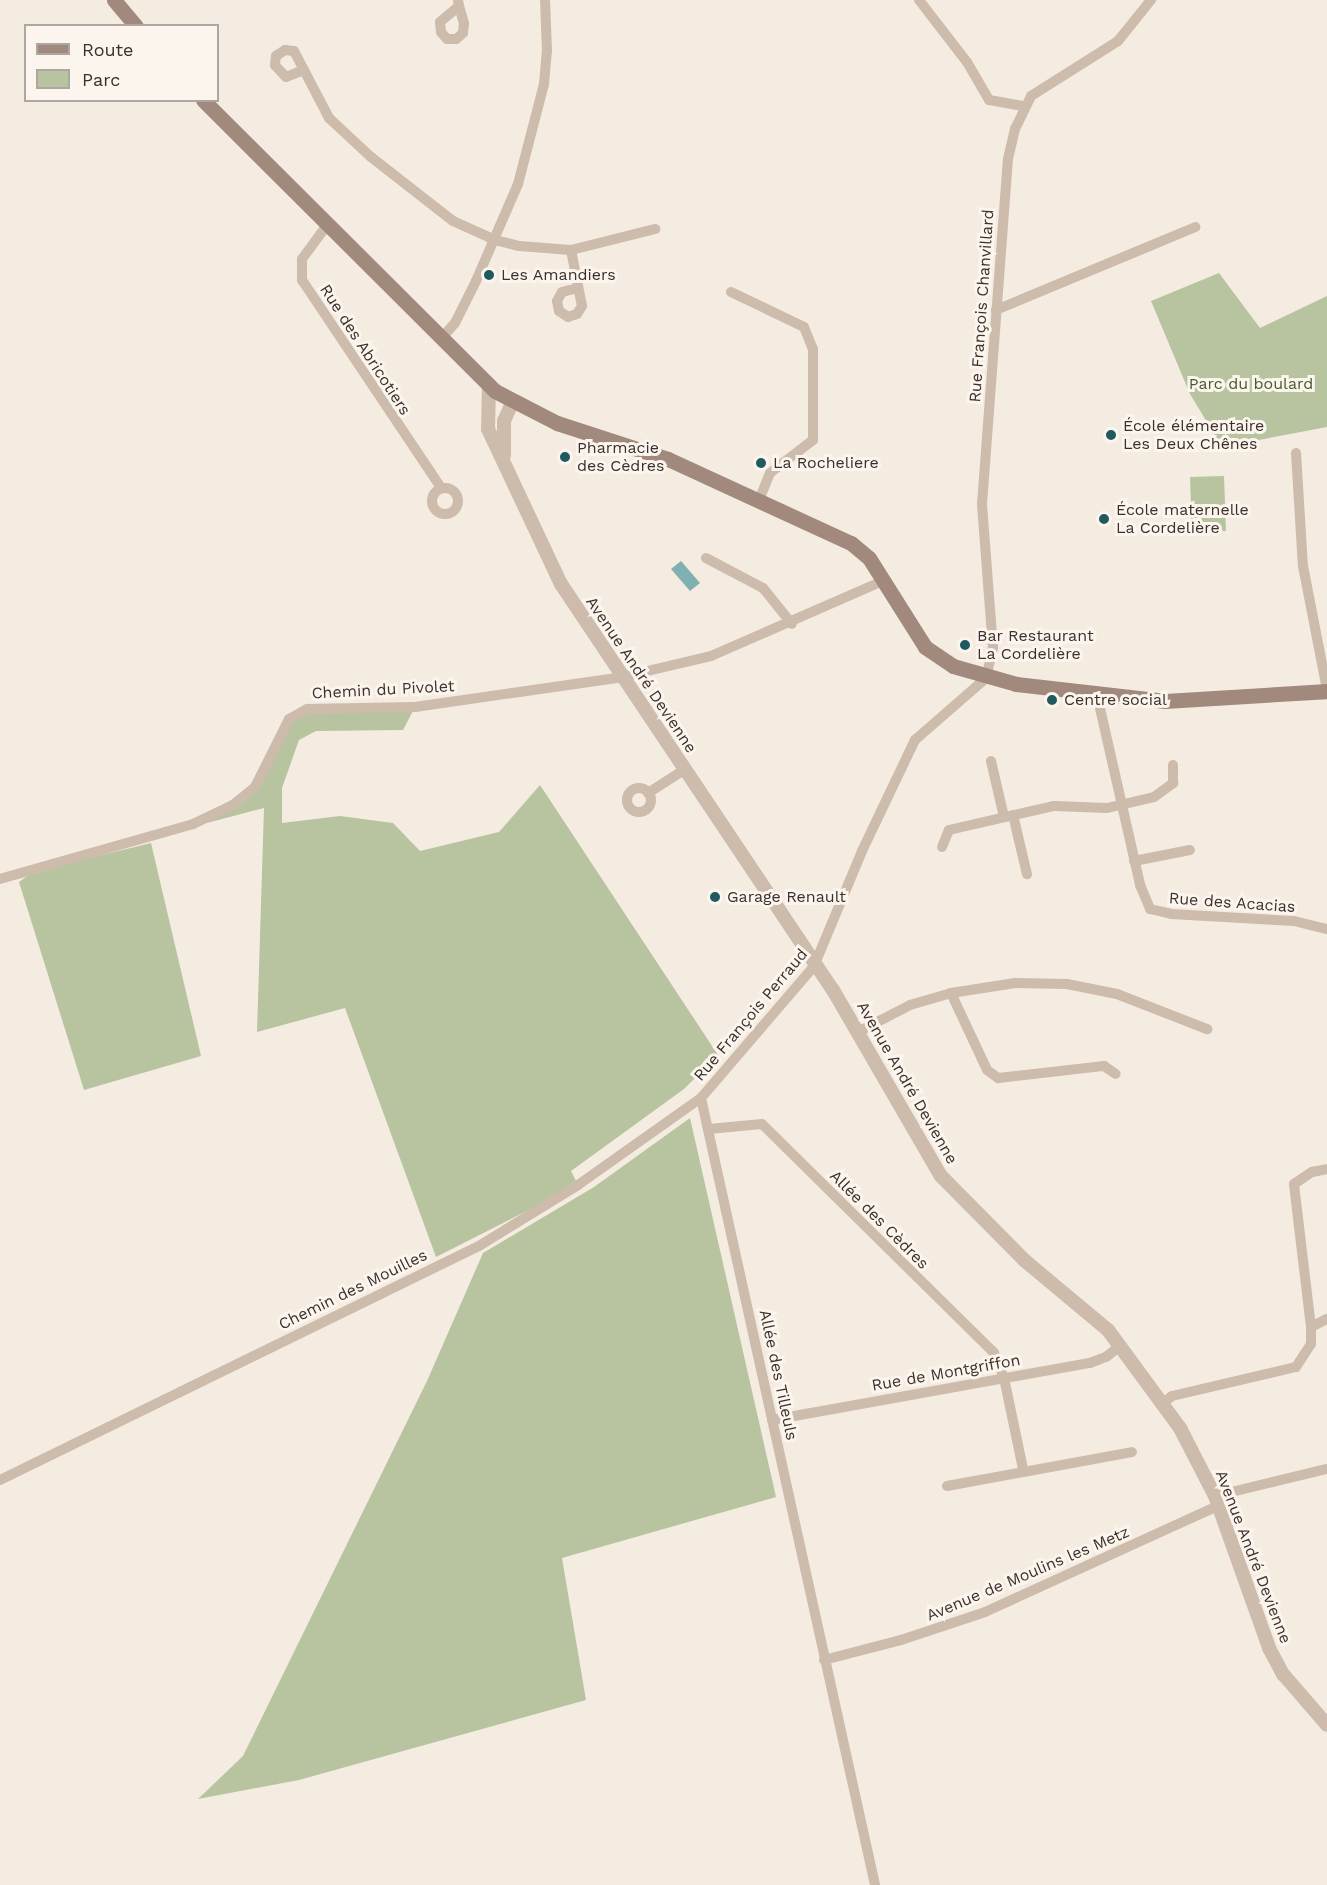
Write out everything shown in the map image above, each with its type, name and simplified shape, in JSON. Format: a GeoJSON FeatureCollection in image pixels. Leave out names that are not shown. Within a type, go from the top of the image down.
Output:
{"type":"FeatureCollection","features":[{"type":"Feature","properties":{"kind":"main road"},"geometry":{"type":"LineString","coordinates":[[114,0],[134,24]]}},
{"type":"Feature","properties":{"kind":"main road"},"geometry":{"type":"LineString","coordinates":[[205,102],[489,386],[512,403],[557,423],[668,459],[851,543],[869,558],[925,647],[953,666],[986,678],[1165,701],[1327,690]]}},
{"type":"Feature","properties":{"kind":"street"},"geometry":{"type":"LineString","coordinates":[[441,339],[455,323],[495,240],[535,126],[547,51],[545,0]]}},
{"type":"Feature","properties":{"kind":"street"},"geometry":{"type":"LineString","coordinates":[[919,0],[967,62],[989,100],[1023,106],[1059,76],[1118,41],[1151,0]]}},
{"type":"Feature","properties":{"kind":"street"},"geometry":{"type":"LineString","coordinates":[[304,70],[329,118],[371,157],[453,221],[495,240],[519,246],[570,250],[655,229]]}},
{"type":"Feature","properties":{"kind":"street","name":"Rue François Chanvillard"},"geometry":{"type":"LineString","coordinates":[[986,678],[993,648],[982,504],[1008,159],[1023,106]]}},
{"type":"Feature","properties":{"kind":"street","name":"Rue des Abricotiers"},"geometry":{"type":"LineString","coordinates":[[327,225],[302,259],[302,280],[441,488]]}},
{"type":"Feature","properties":{"kind":"street"},"geometry":{"type":"LineString","coordinates":[[996,310],[1195,227]]}},
{"type":"Feature","properties":{"kind":"street"},"geometry":{"type":"LineString","coordinates":[[570,250],[578,288]]}},
{"type":"Feature","properties":{"kind":"street"},"geometry":{"type":"LineString","coordinates":[[731,292],[804,327],[813,349],[813,440],[770,473],[759,500]]}},
{"type":"Feature","properties":{"kind":"street","name":"Avenue André Devienne"},"geometry":{"type":"LineString","coordinates":[[489,386],[488,429],[504,458],[561,584],[858,1032],[941,1176],[1024,1260],[1094,1316],[1121,1345],[1163,1403],[1216,1501],[1269,1648],[1283,1674],[1327,1725]]}},
{"type":"Feature","properties":{"kind":"street","name":"Avenue André Devienne"},"geometry":{"type":"LineString","coordinates":[[504,458],[504,421],[512,403]]}},
{"type":"Feature","properties":{"kind":"street"},"geometry":{"type":"LineString","coordinates":[[1296,453],[1303,566],[1327,690]]}},
{"type":"Feature","properties":{"kind":"street"},"geometry":{"type":"LineString","coordinates":[[706,558],[763,588],[792,624]]}},
{"type":"Feature","properties":{"kind":"street","name":"Chemin du Pivolet"},"geometry":{"type":"LineString","coordinates":[[0,879],[193,824],[233,805],[255,787],[289,719],[307,709],[415,707],[622,677],[711,656],[792,624],[883,581]]}},
{"type":"Feature","properties":{"kind":"street","name":"Rue François Perraud"},"geometry":{"type":"LineString","coordinates":[[701,1098],[814,966],[862,851],[915,740],[986,678]]}},
{"type":"Feature","properties":{"kind":"street","name":"Rue des Acacias"},"geometry":{"type":"LineString","coordinates":[[1097,694],[1134,861],[1146,904],[1158,913],[1294,921],[1327,929]]}},
{"type":"Feature","properties":{"kind":"street"},"geometry":{"type":"LineString","coordinates":[[991,761],[1027,874]]}},
{"type":"Feature","properties":{"kind":"street"},"geometry":{"type":"LineString","coordinates":[[942,848],[949,830],[1054,806],[1121,805],[1154,797],[1173,783],[1173,765]]}},
{"type":"Feature","properties":{"kind":"street"},"geometry":{"type":"LineString","coordinates":[[648,793],[684,770]]}},
{"type":"Feature","properties":{"kind":"street"},"geometry":{"type":"LineString","coordinates":[[1134,861],[1190,850]]}},
{"type":"Feature","properties":{"kind":"street"},"geometry":{"type":"LineString","coordinates":[[858,1032],[910,1005],[951,993],[1015,983],[1067,984],[1117,994],[1207,1029]]}},
{"type":"Feature","properties":{"kind":"street"},"geometry":{"type":"LineString","coordinates":[[951,993],[987,1070],[998,1078],[1104,1066],[1116,1074]]}},
{"type":"Feature","properties":{"kind":"street","name":"Allée des Tilleuls"},"geometry":{"type":"LineString","coordinates":[[701,1098],[824,1660]]}},
{"type":"Feature","properties":{"kind":"street","name":"Chemin des Mouilles"},"geometry":{"type":"LineString","coordinates":[[0,1480],[479,1245],[579,1185],[701,1098]]}},
{"type":"Feature","properties":{"kind":"street","name":"Allée des Cèdres"},"geometry":{"type":"LineString","coordinates":[[709,1130],[762,1124],[994,1353],[1004,1378]]}},
{"type":"Feature","properties":{"kind":"street"},"geometry":{"type":"LineString","coordinates":[[1163,1403],[1172,1396],[1296,1367],[1311,1344],[1311,1327],[1294,1184],[1312,1172],[1327,1168]]}},
{"type":"Feature","properties":{"kind":"street"},"geometry":{"type":"LineString","coordinates":[[1311,1327],[1327,1319]]}},
{"type":"Feature","properties":{"kind":"street","name":"Rue de Montgriffon"},"geometry":{"type":"LineString","coordinates":[[772,1420],[1098,1361],[1121,1345]]}},
{"type":"Feature","properties":{"kind":"street"},"geometry":{"type":"LineString","coordinates":[[1004,1378],[1023,1469]]}},
{"type":"Feature","properties":{"kind":"street"},"geometry":{"type":"LineString","coordinates":[[947,1486],[1023,1469],[1132,1452]]}},
{"type":"Feature","properties":{"kind":"street","name":"Avenue de Moulins les Metz"},"geometry":{"type":"LineString","coordinates":[[824,1660],[901,1640],[985,1612],[1216,1501],[1327,1469]]}},
{"type":"Feature","properties":{"kind":"street"},"geometry":{"type":"LineString","coordinates":[[824,1660],[875,1885]]}},
{"type":"Feature","properties":{"kind":"green space","name":"Parc du boulard"},"geometry":{"type":"Polygon","coordinates":[[[1219,273],[1260,328],[1327,296],[1327,427],[1222,447],[1190,394],[1151,301],[1219,273]]]}},
{"type":"Feature","properties":{"kind":"green space"},"geometry":{"type":"Polygon","coordinates":[[[1224,476],[1226,531],[1192,532],[1190,477],[1224,476]]]}},
{"type":"Feature","properties":{"kind":"green space"},"geometry":{"type":"Polygon","coordinates":[[[415,707],[403,730],[316,731],[299,740],[282,788],[282,823],[340,816],[393,823],[420,851],[499,832],[540,785],[718,1055],[684,1089],[571,1171],[578,1185],[436,1257],[345,1008],[257,1032],[264,808],[207,823],[255,787],[289,719],[307,709],[415,707]]]}},
{"type":"Feature","properties":{"kind":"green space"},"geometry":{"type":"Polygon","coordinates":[[[151,843],[201,1056],[84,1090],[19,882],[33,872],[151,843]]]}},
{"type":"Feature","properties":{"kind":"green space"},"geometry":{"type":"Polygon","coordinates":[[[690,1118],[776,1497],[562,1558],[586,1700],[299,1780],[198,1799],[243,1756],[427,1381],[483,1253],[594,1187],[690,1118]]]}},
{"type":"Feature","properties":{"kind":"water"},"geometry":{"type":"Polygon","coordinates":[[[681,561],[700,583],[690,591],[671,569],[681,561]]]}},
{"type":"Feature","properties":{"kind":"place","name":"Les Amandiers"},"geometry":{"type":"Point","coordinates":[489,275]}},
{"type":"Feature","properties":{"kind":"place","name":"École élémentaire Les Deux Chênes"},"geometry":{"type":"Point","coordinates":[1111,435]}},
{"type":"Feature","properties":{"kind":"place","name":"Pharmacie des Cèdres"},"geometry":{"type":"Point","coordinates":[565,457]}},
{"type":"Feature","properties":{"kind":"place","name":"La Rocheliere"},"geometry":{"type":"Point","coordinates":[761,463]}},
{"type":"Feature","properties":{"kind":"place","name":"École maternelle La Cordelière"},"geometry":{"type":"Point","coordinates":[1104,519]}},
{"type":"Feature","properties":{"kind":"place","name":"Bar Restaurant La Cordelière"},"geometry":{"type":"Point","coordinates":[965,645]}},
{"type":"Feature","properties":{"kind":"place","name":"Centre social"},"geometry":{"type":"Point","coordinates":[1052,700]}},
{"type":"Feature","properties":{"kind":"place","name":"Garage Renault"},"geometry":{"type":"Point","coordinates":[715,897]}}]}
